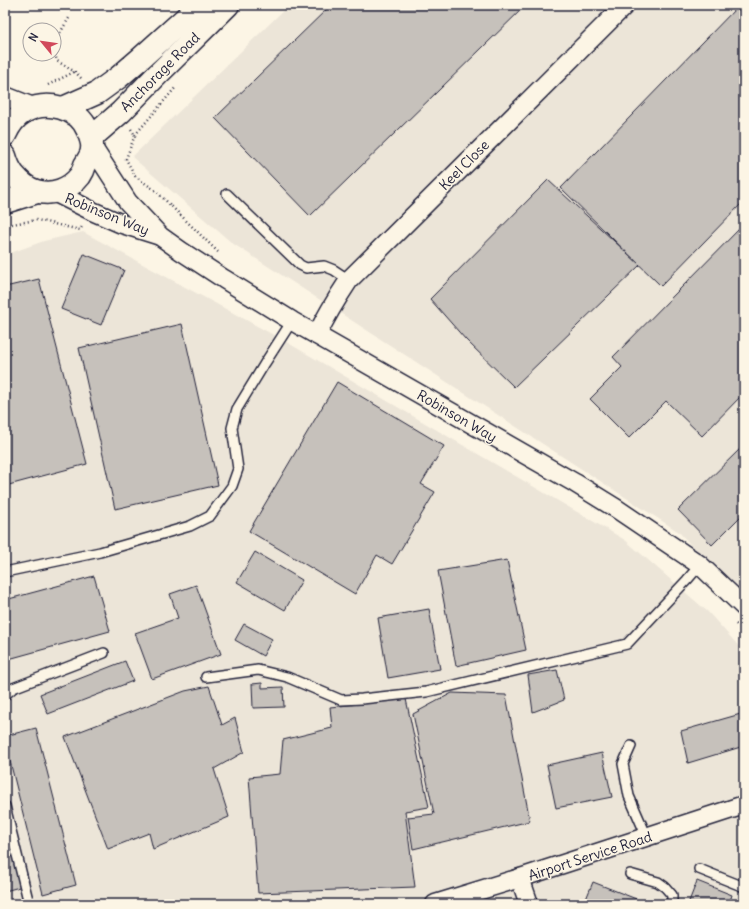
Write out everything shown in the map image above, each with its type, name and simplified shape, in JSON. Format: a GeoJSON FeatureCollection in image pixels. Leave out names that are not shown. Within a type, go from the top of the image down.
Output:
{"type":"FeatureCollection","features":[{"type":"Feature","properties":{"kind":"street","name":"Anchorage Road"},"geometry":{"type":"LineString","coordinates":[[63,108],[97,93],[119,77],[200,5]]}},
{"type":"Feature","properties":{"kind":"street","name":"Anchorage Road"},"geometry":{"type":"LineString","coordinates":[[92,143],[163,68],[228,5]]}},
{"type":"Feature","properties":{"kind":"street","name":"Keel Close"},"geometry":{"type":"LineString","coordinates":[[317,335],[331,308],[349,280],[626,5]]}},
{"type":"Feature","properties":{"kind":"street"},"geometry":{"type":"LineString","coordinates":[[5,96],[33,107],[49,106],[63,108],[77,115],[84,122],[92,143],[88,160],[79,176],[71,185],[63,190],[46,192],[5,202]]}},
{"type":"Feature","properties":{"kind":"street"},"geometry":{"type":"LineString","coordinates":[[5,135],[10,124],[18,116],[33,107]]}},
{"type":"Feature","properties":{"kind":"street","name":"Robinson Way"},"geometry":{"type":"LineString","coordinates":[[92,143],[128,202],[160,236],[181,251],[292,321],[618,509],[700,565],[744,607]]}},
{"type":"Feature","properties":{"kind":"street"},"geometry":{"type":"LineString","coordinates":[[5,156],[8,166],[22,183],[46,192]]}},
{"type":"Feature","properties":{"kind":"street","name":"Robinson Way"},"geometry":{"type":"LineString","coordinates":[[46,192],[122,224],[160,236]]}},
{"type":"Feature","properties":{"kind":"street","name":"Airport Service Road"},"geometry":{"type":"LineString","coordinates":[[435,904],[744,805]]}},
{"type":"Feature","properties":{"kind":"street"},"geometry":{"type":"LineString","coordinates":[[520,878],[529,904]]}},
{"type":"Feature","properties":{"kind":"lane"},"geometry":{"type":"LineString","coordinates":[[227,194],[300,265],[306,268],[324,266],[334,270],[349,280]]}},
{"type":"Feature","properties":{"kind":"lane"},"geometry":{"type":"LineString","coordinates":[[5,572],[100,552],[190,526],[210,516],[232,486],[238,469],[232,428],[237,409],[292,321]]}},
{"type":"Feature","properties":{"kind":"lane"},"geometry":{"type":"LineString","coordinates":[[206,676],[258,670],[287,677],[341,700],[426,692],[627,644],[700,565]]}},
{"type":"Feature","properties":{"kind":"lane"},"geometry":{"type":"LineString","coordinates":[[5,695],[13,688],[104,653]]}},
{"type":"Feature","properties":{"kind":"lane"},"geometry":{"type":"LineString","coordinates":[[631,746],[623,764],[629,796],[647,837]]}},
{"type":"Feature","properties":{"kind":"lane"},"geometry":{"type":"LineString","coordinates":[[5,806],[29,904]]}},
{"type":"Feature","properties":{"kind":"lane"},"geometry":{"type":"LineString","coordinates":[[699,869],[744,887]]}},
{"type":"Feature","properties":{"kind":"lane"},"geometry":{"type":"LineString","coordinates":[[630,874],[658,882],[666,887],[672,894],[672,904]]}},
{"type":"Feature","properties":{"kind":"path"},"geometry":{"type":"LineString","coordinates":[[62,30],[69,18]]}},
{"type":"Feature","properties":{"kind":"path"},"geometry":{"type":"LineString","coordinates":[[44,87],[75,72],[59,62]]}},
{"type":"Feature","properties":{"kind":"shaded area"},"geometry":{"type":"Polygon","coordinates":[[[289,5],[744,5],[744,604],[679,532],[232,243],[132,157],[289,5]]]}},
{"type":"Feature","properties":{"kind":"shaded area"},"geometry":{"type":"Polygon","coordinates":[[[83,232],[283,340],[625,540],[708,612],[744,652],[744,904],[5,904],[5,255],[44,241],[83,232]]]}},
{"type":"Feature","properties":{"kind":"building"},"geometry":{"type":"Polygon","coordinates":[[[331,5],[526,5],[310,216],[215,118],[331,5]]]}},
{"type":"Feature","properties":{"kind":"building"},"geometry":{"type":"Polygon","coordinates":[[[739,5],[744,5],[744,201],[661,286],[561,188],[739,5]]]}},
{"type":"Feature","properties":{"kind":"building"},"geometry":{"type":"Polygon","coordinates":[[[548,180],[640,265],[514,387],[466,340],[430,299],[548,180]]]}},
{"type":"Feature","properties":{"kind":"building"},"geometry":{"type":"Polygon","coordinates":[[[744,224],[744,393],[702,436],[666,401],[629,438],[590,399],[622,367],[613,357],[744,224]]]}},
{"type":"Feature","properties":{"kind":"building"},"geometry":{"type":"Polygon","coordinates":[[[84,254],[124,270],[101,325],[61,309],[84,254]]]}},
{"type":"Feature","properties":{"kind":"building"},"geometry":{"type":"Polygon","coordinates":[[[39,279],[87,464],[5,486],[5,287],[39,279]]]}},
{"type":"Feature","properties":{"kind":"building"},"geometry":{"type":"Polygon","coordinates":[[[182,324],[218,485],[115,509],[79,348],[182,324]]]}},
{"type":"Feature","properties":{"kind":"building"},"geometry":{"type":"Polygon","coordinates":[[[337,382],[444,446],[421,484],[435,492],[392,564],[377,555],[355,594],[249,531],[337,382]]]}},
{"type":"Feature","properties":{"kind":"building"},"geometry":{"type":"Polygon","coordinates":[[[744,445],[744,513],[712,545],[678,510],[744,445]]]}},
{"type":"Feature","properties":{"kind":"building"},"geometry":{"type":"Polygon","coordinates":[[[255,552],[302,580],[285,610],[237,582],[255,552]]]}},
{"type":"Feature","properties":{"kind":"building"},"geometry":{"type":"Polygon","coordinates":[[[507,560],[526,650],[456,666],[438,571],[507,560]]]}},
{"type":"Feature","properties":{"kind":"building"},"geometry":{"type":"Polygon","coordinates":[[[94,576],[110,631],[5,660],[5,600],[94,576]]]}},
{"type":"Feature","properties":{"kind":"building"},"geometry":{"type":"Polygon","coordinates":[[[196,585],[221,654],[152,679],[135,633],[178,618],[170,594],[196,585]]]}},
{"type":"Feature","properties":{"kind":"building"},"geometry":{"type":"Polygon","coordinates":[[[429,609],[440,669],[388,678],[378,618],[429,609]]]}},
{"type":"Feature","properties":{"kind":"building"},"geometry":{"type":"Polygon","coordinates":[[[244,624],[272,639],[263,656],[235,640],[244,624]]]}},
{"type":"Feature","properties":{"kind":"building"},"geometry":{"type":"Polygon","coordinates":[[[125,661],[133,681],[48,714],[40,694],[125,661]]]}},
{"type":"Feature","properties":{"kind":"building"},"geometry":{"type":"Polygon","coordinates":[[[557,670],[564,700],[533,712],[528,675],[557,670]]]}},
{"type":"Feature","properties":{"kind":"building"},"geometry":{"type":"Polygon","coordinates":[[[262,683],[262,688],[283,687],[284,707],[253,708],[252,684],[262,683]]]}},
{"type":"Feature","properties":{"kind":"building"},"geometry":{"type":"Polygon","coordinates":[[[209,686],[222,725],[235,718],[244,752],[214,769],[229,817],[153,849],[149,833],[108,849],[65,737],[185,691],[209,686]]]}},
{"type":"Feature","properties":{"kind":"building"},"geometry":{"type":"Polygon","coordinates":[[[452,693],[506,695],[530,821],[413,849],[408,817],[434,814],[413,714],[452,693]]]}},
{"type":"Feature","properties":{"kind":"building"},"geometry":{"type":"Polygon","coordinates":[[[406,699],[429,807],[405,811],[415,887],[258,893],[249,777],[280,774],[283,740],[332,728],[330,707],[406,699]]]}},
{"type":"Feature","properties":{"kind":"building"},"geometry":{"type":"Polygon","coordinates":[[[744,713],[744,746],[688,763],[681,731],[744,713]]]}},
{"type":"Feature","properties":{"kind":"building"},"geometry":{"type":"Polygon","coordinates":[[[36,728],[76,885],[43,894],[5,741],[5,736],[36,728]]]}},
{"type":"Feature","properties":{"kind":"building"},"geometry":{"type":"Polygon","coordinates":[[[602,753],[612,797],[556,808],[547,765],[602,753]]]}},
{"type":"Feature","properties":{"kind":"building"},"geometry":{"type":"Polygon","coordinates":[[[5,818],[23,886],[5,891],[5,818]]]}},
{"type":"Feature","properties":{"kind":"building"},"geometry":{"type":"Polygon","coordinates":[[[697,881],[732,895],[729,904],[688,904],[697,881]]]}},
{"type":"Feature","properties":{"kind":"building"},"geometry":{"type":"Polygon","coordinates":[[[593,882],[649,904],[584,904],[593,882]]]}}]}
